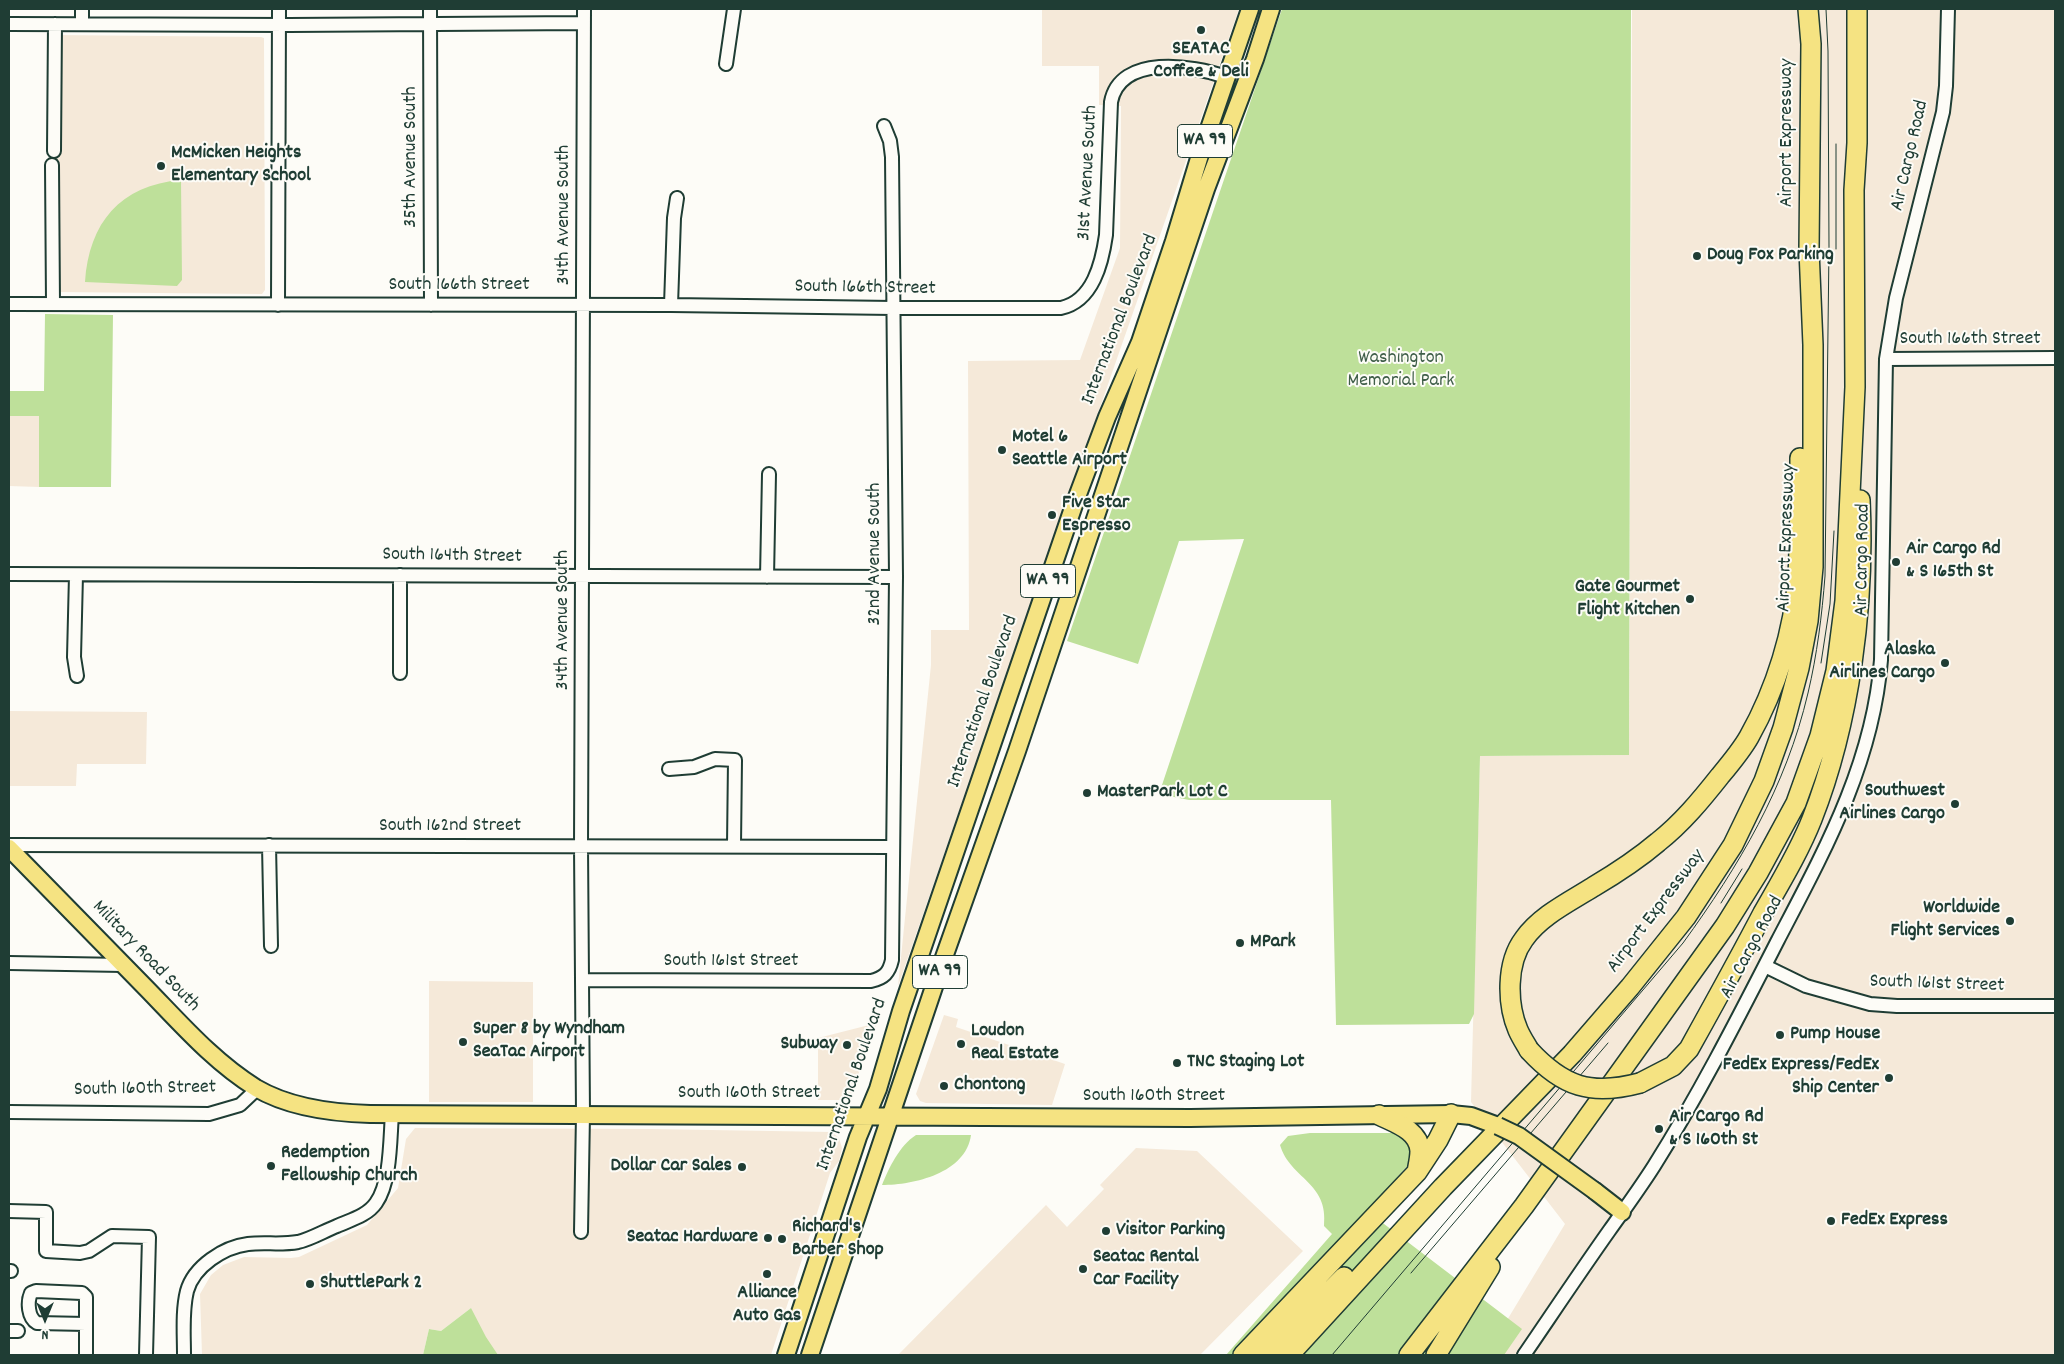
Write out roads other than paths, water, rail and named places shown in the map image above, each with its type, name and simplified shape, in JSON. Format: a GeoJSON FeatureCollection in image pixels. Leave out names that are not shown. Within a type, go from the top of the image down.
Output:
{"type":"FeatureCollection","features":[{"type":"Feature","properties":{"kind":"highway","name":"Airport Expressway"},"geometry":{"type":"LineString","coordinates":[[1443,1187],[1572,1054],[1686,917],[1734,846],[1764,781],[1783,728],[1799,668],[1808,621],[1812,576],[1814,345],[1809,250],[1811,44],[1808,9]]}},
{"type":"Feature","properties":{"kind":"highway"},"geometry":{"type":"LineString","coordinates":[[1846,9],[1847,144],[1854,190]]}},
{"type":"Feature","properties":{"kind":"highway"},"geometry":{"type":"LineString","coordinates":[[1809,250],[1802,345],[1798,577],[1789,633],[1771,691],[1748,739],[1692,811],[1658,842],[1606,880],[1559,908],[1536,925],[1523,939],[1516,952],[1512,971],[1511,991],[1513,1011],[1518,1030],[1529,1050],[1555,1075],[1578,1086],[1619,1089],[1640,1083],[1674,1066],[1689,1049],[1789,866],[1811,819],[1833,753],[1852,664],[1859,606],[1862,537],[1855,387],[1854,190],[1857,143],[1857,9]]}},
{"type":"Feature","properties":{"kind":"highway"},"geometry":{"type":"LineString","coordinates":[[1409,1355],[1524,1206],[1725,926],[1758,874],[1796,802],[1820,736],[1836,671],[1842,632],[1855,387]]}},
{"type":"Feature","properties":{"kind":"highway"},"geometry":{"type":"LineString","coordinates":[[1243,1355],[1416,1172],[1438,1140],[1451,1114]]}},
{"type":"Feature","properties":{"kind":"highway"},"geometry":{"type":"LineString","coordinates":[[1379,1115],[1403,1127],[1416,1137],[1420,1151],[1416,1172]]}},
{"type":"Feature","properties":{"kind":"highway"},"geometry":{"type":"LineString","coordinates":[[1266,1355],[1414,1207],[1443,1187]]}},
{"type":"Feature","properties":{"kind":"highway"},"geometry":{"type":"LineString","coordinates":[[1289,1355],[1443,1187]]}},
{"type":"Feature","properties":{"kind":"highway"},"geometry":{"type":"LineString","coordinates":[[1436,1355],[1478,1287],[1524,1206]]}},
{"type":"Feature","properties":{"kind":"main road","name":"International Boulevard"},"geometry":{"type":"LineString","coordinates":[[786,1355],[858,1137],[878,1089],[901,1010],[1074,506],[1108,417],[1140,342],[1250,9]]}},
{"type":"Feature","properties":{"kind":"main road","name":"International Boulevard"},"geometry":{"type":"LineString","coordinates":[[810,1355],[1017,752],[1206,190],[1271,9]]}},
{"type":"Feature","properties":{"kind":"main road"},"geometry":{"type":"LineString","coordinates":[[1226,77],[1232,91],[1231,122]]}},
{"type":"Feature","properties":{"kind":"main road","name":"Military Road South"},"geometry":{"type":"LineString","coordinates":[[9,846],[123,965],[216,1058],[257,1088]]}},
{"type":"Feature","properties":{"kind":"main road","name":"South 160th Street"},"geometry":{"type":"LineString","coordinates":[[257,1088],[281,1099],[312,1108],[341,1113],[890,1118],[1199,1118],[1451,1114],[1486,1120],[1519,1136],[1622,1212]]}},
{"type":"Feature","properties":{"kind":"street"},"geometry":{"type":"LineString","coordinates":[[82,9],[82,24]]}},
{"type":"Feature","properties":{"kind":"street"},"geometry":{"type":"LineString","coordinates":[[278,305],[280,9]]}},
{"type":"Feature","properties":{"kind":"street","name":"35th Avenue South"},"geometry":{"type":"LineString","coordinates":[[430,9],[431,305]]}},
{"type":"Feature","properties":{"kind":"street","name":"34th Avenue South"},"geometry":{"type":"LineString","coordinates":[[581,1232],[583,1114],[581,846],[584,9]]}},
{"type":"Feature","properties":{"kind":"street"},"geometry":{"type":"LineString","coordinates":[[726,64],[734,9]]}},
{"type":"Feature","properties":{"kind":"street","name":"Air Cargo Road"},"geometry":{"type":"LineString","coordinates":[[1524,1355],[1654,1167],[1695,1096],[1804,891],[1847,802],[1861,762],[1873,719],[1879,687],[1881,660],[1886,359],[1896,298],[1942,112],[1946,86],[1948,9]]}},
{"type":"Feature","properties":{"kind":"street"},"geometry":{"type":"LineString","coordinates":[[9,24],[584,23]]}},
{"type":"Feature","properties":{"kind":"street"},"geometry":{"type":"LineString","coordinates":[[54,151],[55,24]]}},
{"type":"Feature","properties":{"kind":"street","name":"31st Avenue South"},"geometry":{"type":"LineString","coordinates":[[1086,294],[1100,266],[1106,235],[1112,98],[1120,83],[1132,72],[1147,68],[1184,68],[1211,71],[1226,77]]}},
{"type":"Feature","properties":{"kind":"street","name":"32nd Avenue South"},"geometry":{"type":"LineString","coordinates":[[879,979],[886,975],[892,960],[896,577],[892,157],[890,141],[884,126]]}},
{"type":"Feature","properties":{"kind":"street"},"geometry":{"type":"LineString","coordinates":[[52,165],[53,304]]}},
{"type":"Feature","properties":{"kind":"street"},"geometry":{"type":"LineString","coordinates":[[671,305],[674,218],[677,198]]}},
{"type":"Feature","properties":{"kind":"street","name":"South 166th Street"},"geometry":{"type":"LineString","coordinates":[[9,304],[671,305],[1054,309],[1070,306],[1078,302],[1086,294]]}},
{"type":"Feature","properties":{"kind":"street","name":"South 166th Street"},"geometry":{"type":"LineString","coordinates":[[1886,359],[2055,358]]}},
{"type":"Feature","properties":{"kind":"street"},"geometry":{"type":"LineString","coordinates":[[767,577],[769,474]]}},
{"type":"Feature","properties":{"kind":"street","name":"South 164th Street"},"geometry":{"type":"LineString","coordinates":[[9,574],[400,575],[583,578],[896,577]]}},
{"type":"Feature","properties":{"kind":"street"},"geometry":{"type":"LineString","coordinates":[[76,575],[74,657],[77,676]]}},
{"type":"Feature","properties":{"kind":"street"},"geometry":{"type":"LineString","coordinates":[[400,575],[400,673]]}},
{"type":"Feature","properties":{"kind":"street"},"geometry":{"type":"LineString","coordinates":[[669,770],[694,766],[715,759],[735,760],[734,845]]}},
{"type":"Feature","properties":{"kind":"street"},"geometry":{"type":"LineString","coordinates":[[269,845],[271,946]]}},
{"type":"Feature","properties":{"kind":"street","name":"South 162nd Street"},"geometry":{"type":"LineString","coordinates":[[9,846],[734,845],[892,847]]}},
{"type":"Feature","properties":{"kind":"street"},"geometry":{"type":"LineString","coordinates":[[9,963],[123,965]]}},
{"type":"Feature","properties":{"kind":"street","name":"South 161st Street"},"geometry":{"type":"LineString","coordinates":[[1765,966],[1806,986],[1870,1004],[1906,1006],[2055,1006]]}},
{"type":"Feature","properties":{"kind":"street","name":"South 161st Street"},"geometry":{"type":"LineString","coordinates":[[582,980],[879,979]]}},
{"type":"Feature","properties":{"kind":"street","name":"South 160th Street"},"geometry":{"type":"LineString","coordinates":[[9,1112],[209,1114],[240,1105],[257,1088]]}},
{"type":"Feature","properties":{"kind":"street"},"geometry":{"type":"LineString","coordinates":[[184,1355],[184,1306],[188,1288],[192,1279],[209,1260],[241,1245],[300,1241],[363,1215],[376,1203],[382,1192],[386,1173],[392,1114]]}},
{"type":"Feature","properties":{"kind":"street"},"geometry":{"type":"LineString","coordinates":[[9,1211],[46,1212],[46,1250],[80,1253],[89,1251],[112,1236],[149,1237],[146,1355]]}},
{"type":"Feature","properties":{"kind":"street"},"geometry":{"type":"LineString","coordinates":[[86,1324],[37,1323],[30,1317],[29,1297],[31,1293],[36,1291],[82,1294],[86,1297],[86,1324],[86,1355]]}},
{"type":"Feature","properties":{"kind":"tram line"},"geometry":{"type":"LineString","coordinates":[[1332,1355],[1683,943],[1704,914],[1741,855],[1774,793],[1787,761],[1799,728],[1811,679],[1819,635],[1825,576],[1829,247],[1826,9]]}},
{"type":"Feature","properties":{"kind":"tram line"},"geometry":{"type":"LineString","coordinates":[[1836,144],[1836,249]]}},
{"type":"Feature","properties":{"kind":"tram line"},"geometry":{"type":"LineString","coordinates":[[1821,663],[1830,604],[1834,531]]}},
{"type":"Feature","properties":{"kind":"tram line"},"geometry":{"type":"LineString","coordinates":[[1721,903],[1742,869]]}},
{"type":"Feature","properties":{"kind":"tram line"},"geometry":{"type":"LineString","coordinates":[[1411,1273],[1608,1043]]}},
{"type":"Feature","properties":{"kind":"place","name":"SEATAC Coffee & Deli"},"geometry":{"type":"Point","coordinates":[1201,30]}},
{"type":"Feature","properties":{"kind":"place","name":"McMicken Heights Elementary School"},"geometry":{"type":"Point","coordinates":[161,166]}},
{"type":"Feature","properties":{"kind":"place","name":"Doug Fox Parking"},"geometry":{"type":"Point","coordinates":[1697,256]}},
{"type":"Feature","properties":{"kind":"place","name":"Motel 6 Seattle Airport"},"geometry":{"type":"Point","coordinates":[1002,450]}},
{"type":"Feature","properties":{"kind":"place","name":"Five Star Espresso"},"geometry":{"type":"Point","coordinates":[1052,515]}},
{"type":"Feature","properties":{"kind":"place","name":"Air Cargo Rd & S 165th St"},"geometry":{"type":"Point","coordinates":[1896,562]}},
{"type":"Feature","properties":{"kind":"place","name":"Gate Gourmet Flight Kitchen"},"geometry":{"type":"Point","coordinates":[1690,599]}},
{"type":"Feature","properties":{"kind":"place","name":"Alaska Airlines Cargo"},"geometry":{"type":"Point","coordinates":[1945,663]}},
{"type":"Feature","properties":{"kind":"place","name":"MasterPark Lot C"},"geometry":{"type":"Point","coordinates":[1087,793]}},
{"type":"Feature","properties":{"kind":"place","name":"Southwest Airlines Cargo"},"geometry":{"type":"Point","coordinates":[1955,804]}},
{"type":"Feature","properties":{"kind":"place","name":"Worldwide Flight Services"},"geometry":{"type":"Point","coordinates":[2010,921]}},
{"type":"Feature","properties":{"kind":"place","name":"MPark"},"geometry":{"type":"Point","coordinates":[1240,943]}},
{"type":"Feature","properties":{"kind":"place","name":"Pump House"},"geometry":{"type":"Point","coordinates":[1780,1035]}},
{"type":"Feature","properties":{"kind":"place","name":"Super 8 by Wyndham SeaTac Airport"},"geometry":{"type":"Point","coordinates":[463,1042]}},
{"type":"Feature","properties":{"kind":"place","name":"Loudon Real Estate"},"geometry":{"type":"Point","coordinates":[961,1044]}},
{"type":"Feature","properties":{"kind":"place","name":"Subway"},"geometry":{"type":"Point","coordinates":[847,1045]}},
{"type":"Feature","properties":{"kind":"place","name":"TNC Staging Lot"},"geometry":{"type":"Point","coordinates":[1177,1063]}},
{"type":"Feature","properties":{"kind":"place","name":"FedEx Express/FedEx Ship Center"},"geometry":{"type":"Point","coordinates":[1889,1078]}},
{"type":"Feature","properties":{"kind":"place","name":"Chontong"},"geometry":{"type":"Point","coordinates":[944,1086]}},
{"type":"Feature","properties":{"kind":"place","name":"Air Cargo Rd & S 160th St"},"geometry":{"type":"Point","coordinates":[1659,1129]}},
{"type":"Feature","properties":{"kind":"place","name":"Redemption Fellowship Church"},"geometry":{"type":"Point","coordinates":[271,1166]}},
{"type":"Feature","properties":{"kind":"place","name":"Dollar Car Sales"},"geometry":{"type":"Point","coordinates":[742,1167]}},
{"type":"Feature","properties":{"kind":"place","name":"FedEx Express"},"geometry":{"type":"Point","coordinates":[1831,1221]}},
{"type":"Feature","properties":{"kind":"place","name":"Visitor Parking"},"geometry":{"type":"Point","coordinates":[1106,1231]}},
{"type":"Feature","properties":{"kind":"place","name":"Seatac Hardware"},"geometry":{"type":"Point","coordinates":[768,1238]}},
{"type":"Feature","properties":{"kind":"place","name":"Richard's Barber Shop"},"geometry":{"type":"Point","coordinates":[782,1239]}},
{"type":"Feature","properties":{"kind":"place","name":"Seatac Rental Car Facility"},"geometry":{"type":"Point","coordinates":[1083,1269]}},
{"type":"Feature","properties":{"kind":"place","name":"Alliance Auto Gas"},"geometry":{"type":"Point","coordinates":[767,1274]}},
{"type":"Feature","properties":{"kind":"place","name":"ShuttlePark 2"},"geometry":{"type":"Point","coordinates":[310,1284]}},
{"type":"Feature","properties":{"kind":"park label","name":"Washington Memorial Park"},"geometry":{"type":"Point","coordinates":[1401,370]}}]}
